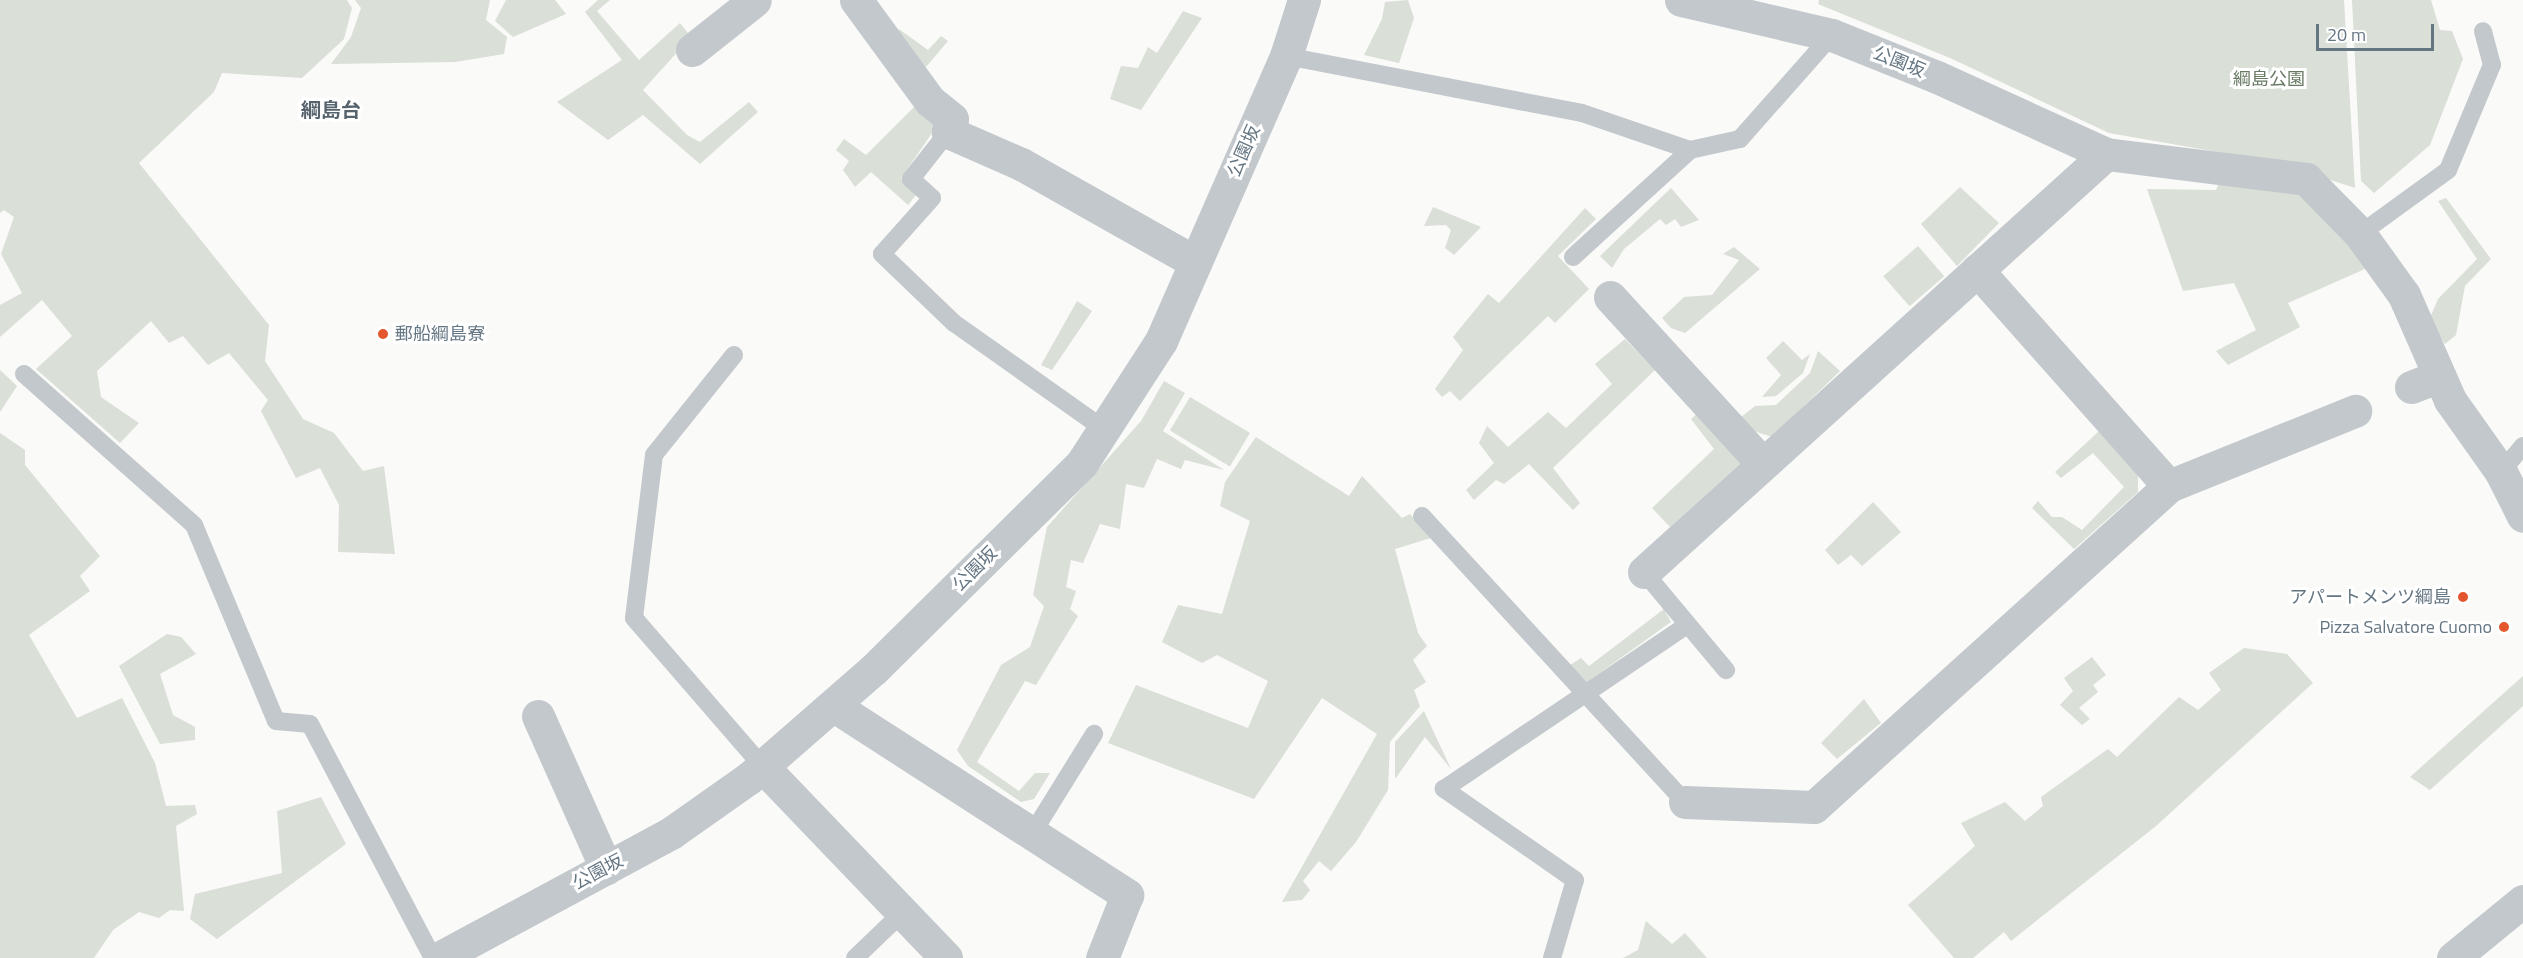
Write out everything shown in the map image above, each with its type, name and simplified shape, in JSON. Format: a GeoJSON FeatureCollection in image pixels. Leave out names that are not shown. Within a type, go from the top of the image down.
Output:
{"type":"FeatureCollection","features":[{"type":"Feature","properties":{"kind":"street"},"geometry":{"type":"LineString","coordinates":[[692,50],[755,0]]}},
{"type":"Feature","properties":{"kind":"street"},"geometry":{"type":"LineString","coordinates":[[856,0],[930,101],[952,119],[948,132],[1021,164],[1195,262]]}},
{"type":"Feature","properties":{"kind":"street","name":"公園坂"},"geometry":{"type":"LineString","coordinates":[[439,958],[671,834],[762,766],[834,706],[1082,463],[1106,430],[1161,340],[1286,56],[1304,0]]}},
{"type":"Feature","properties":{"kind":"street","name":"公園坂"},"geometry":{"type":"LineString","coordinates":[[1681,0],[1832,35],[1937,77],[2106,154],[2306,179],[2360,234],[2404,295],[2425,382],[2450,400],[2501,472],[2523,516]]}},
{"type":"Feature","properties":{"kind":"street"},"geometry":{"type":"LineString","coordinates":[[1644,572],[2106,154]]}},
{"type":"Feature","properties":{"kind":"street"},"geometry":{"type":"LineString","coordinates":[[1977,270],[2169,486]]}},
{"type":"Feature","properties":{"kind":"street"},"geometry":{"type":"LineString","coordinates":[[1610,297],[1763,464]]}},
{"type":"Feature","properties":{"kind":"street"},"geometry":{"type":"LineString","coordinates":[[1685,802],[1814,807],[2169,486],[2355,411]]}},
{"type":"Feature","properties":{"kind":"street"},"geometry":{"type":"LineString","coordinates":[[834,706],[1127,895],[1102,958]]}},
{"type":"Feature","properties":{"kind":"street"},"geometry":{"type":"LineString","coordinates":[[538,716],[606,868]]}},
{"type":"Feature","properties":{"kind":"street"},"geometry":{"type":"LineString","coordinates":[[762,766],[945,958]]}},
{"type":"Feature","properties":{"kind":"street"},"geometry":{"type":"LineString","coordinates":[[2453,958],[2523,901]]}},
{"type":"Feature","properties":{"kind":"lane"},"geometry":{"type":"LineString","coordinates":[[2360,234],[2448,170],[2492,64],[2483,30]]}},
{"type":"Feature","properties":{"kind":"lane"},"geometry":{"type":"LineString","coordinates":[[1286,56],[1582,114],[1690,150],[1740,140],[1832,35]]}},
{"type":"Feature","properties":{"kind":"lane"},"geometry":{"type":"LineString","coordinates":[[948,132],[910,178],[932,198],[882,254],[954,323],[1106,430]]}},
{"type":"Feature","properties":{"kind":"lane"},"geometry":{"type":"LineString","coordinates":[[1574,257],[1690,150]]}},
{"type":"Feature","properties":{"kind":"lane"},"geometry":{"type":"LineString","coordinates":[[734,355],[654,455],[634,618],[762,766]]}},
{"type":"Feature","properties":{"kind":"lane"},"geometry":{"type":"LineString","coordinates":[[24,374],[194,525],[276,721],[310,724],[433,958]]}},
{"type":"Feature","properties":{"kind":"lane"},"geometry":{"type":"LineString","coordinates":[[2501,472],[2523,446]]}},
{"type":"Feature","properties":{"kind":"lane"},"geometry":{"type":"LineString","coordinates":[[1422,516],[1585,697],[1685,802]]}},
{"type":"Feature","properties":{"kind":"lane"},"geometry":{"type":"LineString","coordinates":[[1644,572],[1726,670]]}},
{"type":"Feature","properties":{"kind":"lane"},"geometry":{"type":"LineString","coordinates":[[1552,958],[1575,880],[1444,789],[1585,697],[1687,625]]}},
{"type":"Feature","properties":{"kind":"lane"},"geometry":{"type":"LineString","coordinates":[[1032,834],[1094,734]]}},
{"type":"Feature","properties":{"kind":"lane"},"geometry":{"type":"LineString","coordinates":[[855,958],[902,913]]}},
{"type":"Feature","properties":{"kind":"green space"},"geometry":{"type":"Polygon","coordinates":[[[0,0],[347,0],[352,8],[344,39],[302,78],[222,73],[214,92],[139,163],[269,325],[265,361],[303,419],[334,433],[363,471],[384,466],[395,554],[338,552],[339,505],[320,468],[296,478],[261,411],[268,400],[229,353],[208,365],[183,336],[169,343],[151,321],[97,371],[101,397],[139,423],[120,443],[36,369],[72,336],[42,300],[0,337],[0,305],[22,293],[1,254],[14,217],[4,210],[0,213],[0,0]]]}},
{"type":"Feature","properties":{"kind":"green space"},"geometry":{"type":"Polygon","coordinates":[[[355,0],[490,0],[486,20],[507,37],[504,54],[455,62],[331,64],[351,37],[361,8],[355,0]]]}},
{"type":"Feature","properties":{"kind":"green space"},"geometry":{"type":"Polygon","coordinates":[[[506,0],[555,0],[566,14],[513,37],[495,21],[506,0]]]}},
{"type":"Feature","properties":{"kind":"green space"},"geometry":{"type":"Polygon","coordinates":[[[598,0],[610,0],[597,11],[639,60],[680,23],[691,37],[643,90],[687,135],[700,142],[749,102],[758,112],[700,164],[643,115],[608,140],[557,102],[622,60],[585,12],[598,0]]]}},
{"type":"Feature","properties":{"kind":"green space"},"geometry":{"type":"Polygon","coordinates":[[[1408,0],[1414,18],[1399,63],[1364,55],[1382,19],[1385,2],[1408,0]]]}},
{"type":"Feature","properties":{"kind":"green space","name":"綱島公園"},"geometry":{"type":"Polygon","coordinates":[[[1819,0],[2344,0],[2355,188],[2275,162],[2109,133],[1950,58],[1818,4],[1819,0]]]}},
{"type":"Feature","properties":{"kind":"green space"},"geometry":{"type":"Polygon","coordinates":[[[2352,0],[2431,0],[2440,30],[2452,31],[2463,59],[2430,145],[2374,193],[2361,181],[2352,0]]]}},
{"type":"Feature","properties":{"kind":"green space"},"geometry":{"type":"Polygon","coordinates":[[[1183,11],[1202,18],[1141,110],[1110,99],[1121,66],[1138,68],[1148,47],[1157,53],[1183,11]]]}},
{"type":"Feature","properties":{"kind":"green space"},"geometry":{"type":"Polygon","coordinates":[[[899,29],[928,50],[941,36],[948,41],[926,67],[895,37],[899,29]]]}},
{"type":"Feature","properties":{"kind":"green space"},"geometry":{"type":"Polygon","coordinates":[[[915,106],[937,126],[901,178],[916,195],[908,205],[871,172],[855,187],[843,170],[849,161],[836,150],[844,139],[866,155],[915,106]]]}},
{"type":"Feature","properties":{"kind":"green space"},"geometry":{"type":"Polygon","coordinates":[[[2221,178],[2300,192],[2346,238],[2365,269],[2288,303],[2300,327],[2228,365],[2216,351],[2256,330],[2234,283],[2183,291],[2147,189],[2216,190],[2221,178]]]}},
{"type":"Feature","properties":{"kind":"green space"},"geometry":{"type":"Polygon","coordinates":[[[1960,187],[1999,223],[1957,266],[1921,224],[1960,187]]]}},
{"type":"Feature","properties":{"kind":"green space"},"geometry":{"type":"Polygon","coordinates":[[[1671,188],[1699,220],[1681,227],[1675,219],[1666,225],[1660,219],[1624,249],[1612,268],[1600,256],[1671,188]]]}},
{"type":"Feature","properties":{"kind":"green space"},"geometry":{"type":"Polygon","coordinates":[[[2446,198],[2491,259],[2465,286],[2456,335],[2445,344],[2429,320],[2438,299],[2477,259],[2438,201],[2446,198]]]}},
{"type":"Feature","properties":{"kind":"green space"},"geometry":{"type":"Polygon","coordinates":[[[1433,207],[1481,227],[1454,255],[1445,248],[1451,230],[1446,225],[1424,226],[1433,207]]]}},
{"type":"Feature","properties":{"kind":"green space"},"geometry":{"type":"Polygon","coordinates":[[[1585,208],[1596,219],[1558,256],[1589,289],[1555,323],[1548,316],[1460,401],[1450,391],[1442,397],[1435,389],[1463,350],[1453,337],[1488,294],[1499,303],[1585,208]]]}},
{"type":"Feature","properties":{"kind":"green space"},"geometry":{"type":"Polygon","coordinates":[[[1918,246],[1944,276],[1910,306],[1883,276],[1918,246]]]}},
{"type":"Feature","properties":{"kind":"green space"},"geometry":{"type":"Polygon","coordinates":[[[1734,247],[1760,269],[1685,333],[1671,328],[1662,318],[1684,297],[1712,295],[1739,260],[1723,254],[1734,247]]]}},
{"type":"Feature","properties":{"kind":"green space"},"geometry":{"type":"Polygon","coordinates":[[[1077,301],[1092,311],[1052,370],[1041,365],[1077,301]]]}},
{"type":"Feature","properties":{"kind":"green space"},"geometry":{"type":"Polygon","coordinates":[[[1625,339],[1655,370],[1553,468],[1580,503],[1573,510],[1529,464],[1504,484],[1496,480],[1474,500],[1466,490],[1494,463],[1479,443],[1487,426],[1508,447],[1548,412],[1566,428],[1612,384],[1595,364],[1625,339]]]}},
{"type":"Feature","properties":{"kind":"green space"},"geometry":{"type":"Polygon","coordinates":[[[1783,341],[1802,360],[1810,354],[1803,373],[1776,396],[1762,397],[1781,375],[1766,358],[1783,341]]]}},
{"type":"Feature","properties":{"kind":"green space"},"geometry":{"type":"Polygon","coordinates":[[[1818,351],[1840,371],[1772,437],[1754,431],[1741,417],[1755,406],[1776,405],[1810,373],[1818,351]]]}},
{"type":"Feature","properties":{"kind":"green space"},"geometry":{"type":"Polygon","coordinates":[[[0,370],[17,386],[0,412],[0,370]]]}},
{"type":"Feature","properties":{"kind":"green space"},"geometry":{"type":"Polygon","coordinates":[[[1164,381],[1185,393],[1163,431],[1224,470],[1185,460],[1181,469],[1157,459],[1144,488],[1126,484],[1120,529],[1100,524],[1083,563],[1071,560],[1066,587],[1076,591],[1070,609],[1078,616],[1036,685],[1025,681],[977,762],[1019,791],[1035,773],[1050,773],[1034,799],[1021,802],[968,766],[957,750],[1001,665],[1030,647],[1044,606],[1033,595],[1047,527],[1141,421],[1164,381]]]}},
{"type":"Feature","properties":{"kind":"green space"},"geometry":{"type":"Polygon","coordinates":[[[1190,397],[1250,433],[1230,466],[1170,430],[1190,397]]]}},
{"type":"Feature","properties":{"kind":"green space"},"geometry":{"type":"Polygon","coordinates":[[[1699,412],[1743,461],[1670,527],[1652,508],[1714,449],[1691,419],[1699,412]]]}},
{"type":"Feature","properties":{"kind":"green space"},"geometry":{"type":"Polygon","coordinates":[[[2099,431],[2138,473],[2138,492],[2074,549],[2032,508],[2038,501],[2052,517],[2062,517],[2082,530],[2124,487],[2093,453],[2061,478],[2055,472],[2099,431]]]}},
{"type":"Feature","properties":{"kind":"green space"},"geometry":{"type":"Polygon","coordinates":[[[0,433],[25,450],[25,465],[100,556],[80,576],[90,591],[29,635],[77,718],[122,698],[155,763],[166,806],[195,805],[197,814],[176,826],[184,911],[170,910],[159,918],[139,912],[113,930],[94,958],[0,958],[0,433]]]}},
{"type":"Feature","properties":{"kind":"green space"},"geometry":{"type":"Polygon","coordinates":[[[1256,437],[1349,496],[1362,476],[1402,518],[1410,514],[1431,538],[1395,549],[1418,633],[1427,646],[1413,660],[1426,682],[1414,690],[1420,706],[1390,742],[1388,790],[1356,842],[1331,871],[1319,861],[1303,881],[1310,890],[1302,900],[1282,902],[1377,734],[1322,698],[1254,799],[1108,743],[1136,685],[1248,728],[1268,681],[1217,655],[1202,663],[1162,642],[1178,605],[1222,614],[1250,521],[1220,506],[1225,482],[1256,437]]]}},
{"type":"Feature","properties":{"kind":"green space"},"geometry":{"type":"Polygon","coordinates":[[[1873,502],[1901,532],[1862,566],[1851,555],[1838,565],[1825,550],[1873,502]]]}},
{"type":"Feature","properties":{"kind":"green space"},"geometry":{"type":"Polygon","coordinates":[[[1664,609],[1671,622],[1587,682],[1570,665],[1581,658],[1589,666],[1664,609]]]}},
{"type":"Feature","properties":{"kind":"green space"},"geometry":{"type":"Polygon","coordinates":[[[167,634],[181,637],[196,654],[160,674],[173,715],[195,727],[195,740],[160,744],[119,666],[167,634]]]}},
{"type":"Feature","properties":{"kind":"green space"},"geometry":{"type":"Polygon","coordinates":[[[2244,648],[2287,654],[2313,683],[2156,826],[2011,941],[2004,932],[1973,958],[1954,958],[1908,905],[1975,846],[1961,823],[2005,802],[2025,821],[2043,806],[2041,797],[2108,749],[2117,757],[2179,697],[2198,710],[2221,690],[2209,673],[2244,648]]]}},
{"type":"Feature","properties":{"kind":"green space"},"geometry":{"type":"Polygon","coordinates":[[[2092,657],[2106,675],[2093,685],[2098,692],[2079,708],[2090,719],[2082,725],[2060,705],[2073,691],[2064,678],[2092,657]]]}},
{"type":"Feature","properties":{"kind":"green space"},"geometry":{"type":"Polygon","coordinates":[[[2523,676],[2523,706],[2430,790],[2410,777],[2523,676]]]}},
{"type":"Feature","properties":{"kind":"green space"},"geometry":{"type":"Polygon","coordinates":[[[1864,699],[1881,723],[1837,759],[1821,743],[1864,699]]]}},
{"type":"Feature","properties":{"kind":"green space"},"geometry":{"type":"Polygon","coordinates":[[[1424,711],[1451,769],[1425,737],[1395,779],[1395,742],[1424,711]]]}},
{"type":"Feature","properties":{"kind":"green space"},"geometry":{"type":"Polygon","coordinates":[[[321,797],[346,844],[217,939],[190,919],[195,894],[282,873],[277,811],[321,797]]]}},
{"type":"Feature","properties":{"kind":"green space"},"geometry":{"type":"Polygon","coordinates":[[[1646,921],[1672,944],[1685,933],[1707,958],[1623,958],[1638,950],[1646,921]]]}},
{"type":"Feature","properties":{"kind":"place","name":"郵船綱島寮"},"geometry":{"type":"Point","coordinates":[383,334]}},
{"type":"Feature","properties":{"kind":"place","name":"アパートメンツ綱島"},"geometry":{"type":"Point","coordinates":[2463,597]}},
{"type":"Feature","properties":{"kind":"place","name":"Pizza Salvatore Cuomo"},"geometry":{"type":"Point","coordinates":[2504,627]}},
{"type":"Feature","properties":{"kind":"district","name":"綱島台"},"geometry":{"type":"Point","coordinates":[331,109]}}]}
